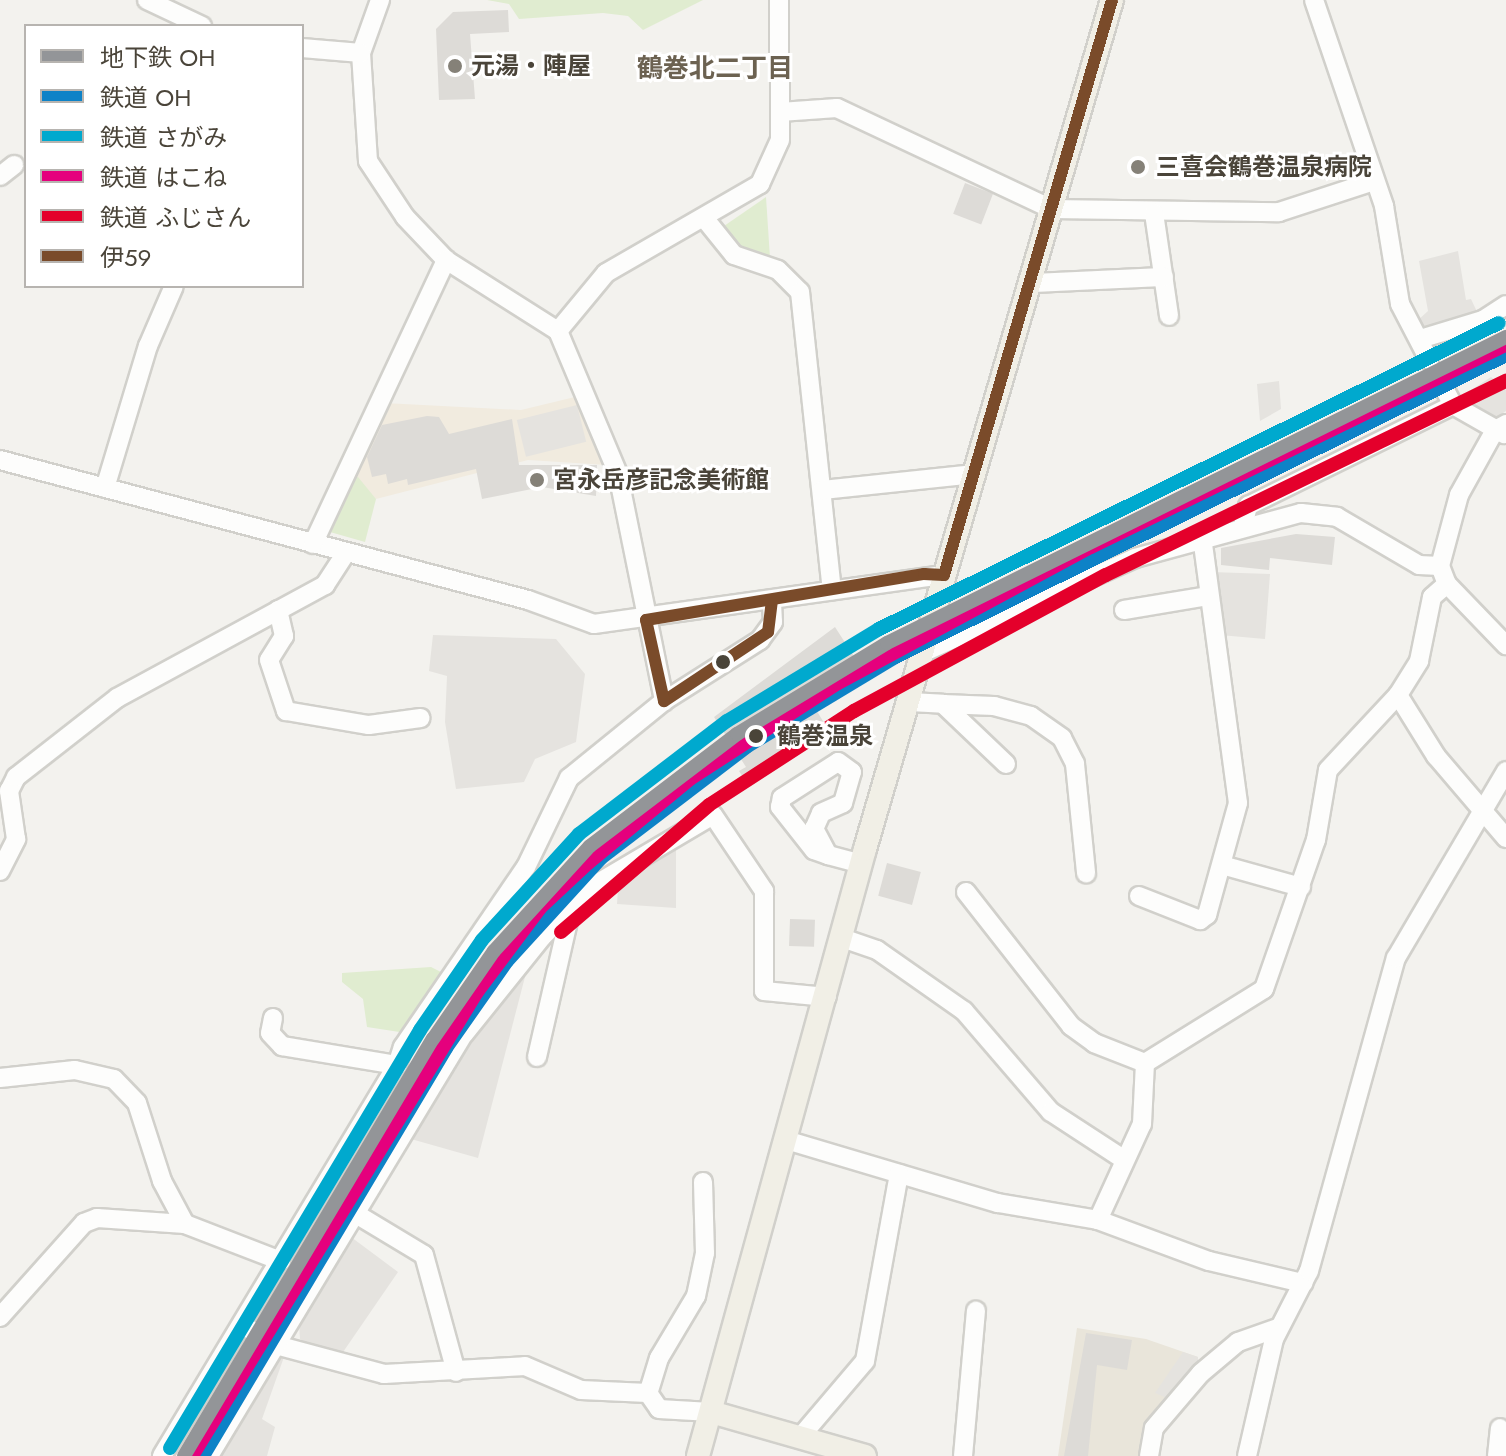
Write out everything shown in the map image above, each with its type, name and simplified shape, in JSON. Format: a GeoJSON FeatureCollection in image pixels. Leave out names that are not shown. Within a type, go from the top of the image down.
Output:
{"type":"FeatureCollection","features":[{"type":"Feature","properties":{"kind":"main road"},"geometry":{"type":"LineString","coordinates":[[698,1456],[827,997],[861,864],[1112,0]]}},
{"type":"Feature","properties":{"kind":"main road"},"geometry":{"type":"LineString","coordinates":[[711,1412],[802,1435],[865,1456]]}},
{"type":"Feature","properties":{"kind":"street"},"geometry":{"type":"LineString","coordinates":[[147,0],[198,24]]}},
{"type":"Feature","properties":{"kind":"street"},"geometry":{"type":"LineString","coordinates":[[380,0],[361,53],[368,161],[405,217],[446,260],[558,331],[618,474],[664,701]]}},
{"type":"Feature","properties":{"kind":"street"},"geometry":{"type":"LineString","coordinates":[[558,331],[606,273],[705,219],[760,184],[780,140],[779,0]]}},
{"type":"Feature","properties":{"kind":"street"},"geometry":{"type":"LineString","coordinates":[[1314,0],[1374,181],[1400,304],[1429,360]]}},
{"type":"Feature","properties":{"kind":"street"},"geometry":{"type":"LineString","coordinates":[[304,48],[361,53]]}},
{"type":"Feature","properties":{"kind":"street"},"geometry":{"type":"LineString","coordinates":[[780,112],[837,108],[1052,209],[1154,213],[1279,212],[1374,181]]}},
{"type":"Feature","properties":{"kind":"street"},"geometry":{"type":"LineString","coordinates":[[1154,213],[1169,316]]}},
{"type":"Feature","properties":{"kind":"street"},"geometry":{"type":"LineString","coordinates":[[705,219],[734,255],[778,270],[800,292],[832,590]]}},
{"type":"Feature","properties":{"kind":"street"},"geometry":{"type":"LineString","coordinates":[[313,544],[446,260]]}},
{"type":"Feature","properties":{"kind":"street"},"geometry":{"type":"LineString","coordinates":[[1032,283],[1164,277]]}},
{"type":"Feature","properties":{"kind":"street"},"geometry":{"type":"LineString","coordinates":[[105,488],[148,346],[173,288]]}},
{"type":"Feature","properties":{"kind":"street"},"geometry":{"type":"LineString","coordinates":[[1420,339],[1483,320],[1506,305]]}},
{"type":"Feature","properties":{"kind":"street"},"geometry":{"type":"LineString","coordinates":[[1243,526],[1248,506],[1450,399],[1502,429],[1448,521],[1440,566],[1447,584],[1506,645]]}},
{"type":"Feature","properties":{"kind":"street"},"geometry":{"type":"LineString","coordinates":[[0,460],[346,553],[594,624],[646,620],[944,575]]}},
{"type":"Feature","properties":{"kind":"street"},"geometry":{"type":"LineString","coordinates":[[822,490],[975,474]]}},
{"type":"Feature","properties":{"kind":"street"},"geometry":{"type":"LineString","coordinates":[[924,652],[1135,558],[1202,536],[1301,513],[1337,517],[1419,565],[1440,566]]}},
{"type":"Feature","properties":{"kind":"street"},"geometry":{"type":"LineString","coordinates":[[1139,896],[1200,920],[1222,865],[1238,803],[1202,536]]}},
{"type":"Feature","properties":{"kind":"street"},"geometry":{"type":"LineString","coordinates":[[0,871],[16,839],[9,791],[16,777],[117,698],[325,585],[346,553]]}},
{"type":"Feature","properties":{"kind":"street"},"geometry":{"type":"LineString","coordinates":[[1145,1063],[1264,989],[1301,887],[1328,770],[1398,695],[1419,661],[1432,597],[1447,584]]}},
{"type":"Feature","properties":{"kind":"street"},"geometry":{"type":"LineString","coordinates":[[1124,610],[1209,596]]}},
{"type":"Feature","properties":{"kind":"street"},"geometry":{"type":"LineString","coordinates":[[162,1456],[244,1326],[397,1065],[403,1047],[526,867],[569,778],[664,701],[768,632],[772,600]]}},
{"type":"Feature","properties":{"kind":"street"},"geometry":{"type":"LineString","coordinates":[[278,610],[284,636],[269,660],[286,711],[369,725],[421,718]]}},
{"type":"Feature","properties":{"kind":"street"},"geometry":{"type":"LineString","coordinates":[[1398,695],[1482,814],[1506,838]]}},
{"type":"Feature","properties":{"kind":"street"},"geometry":{"type":"LineString","coordinates":[[910,702],[994,706],[1031,716],[1062,738],[1075,764],[1086,873]]}},
{"type":"Feature","properties":{"kind":"street"},"geometry":{"type":"LineString","coordinates":[[943,704],[1006,764]]}},
{"type":"Feature","properties":{"kind":"street"},"geometry":{"type":"LineString","coordinates":[[793,826],[816,820],[843,803],[852,772],[844,763],[832,763],[782,798],[780,807],[804,843],[828,855],[861,864]]}},
{"type":"Feature","properties":{"kind":"street"},"geometry":{"type":"LineString","coordinates":[[1247,1456],[1278,1328],[1303,1283],[1396,958],[1506,771]]}},
{"type":"Feature","properties":{"kind":"street"},"geometry":{"type":"LineString","coordinates":[[209,1456],[464,1034],[572,905],[713,815],[764,891],[764,991],[827,997]]}},
{"type":"Feature","properties":{"kind":"street"},"geometry":{"type":"LineString","coordinates":[[816,820],[816,836],[828,855]]}},
{"type":"Feature","properties":{"kind":"street"},"geometry":{"type":"LineString","coordinates":[[1222,865],[1301,887]]}},
{"type":"Feature","properties":{"kind":"street"},"geometry":{"type":"LineString","coordinates":[[966,892],[1071,1026],[1094,1043],[1145,1063]]}},
{"type":"Feature","properties":{"kind":"street"},"geometry":{"type":"LineString","coordinates":[[537,1057],[572,905]]}},
{"type":"Feature","properties":{"kind":"street"},"geometry":{"type":"LineString","coordinates":[[842,938],[877,950],[964,1011],[1051,1112],[1123,1159]]}},
{"type":"Feature","properties":{"kind":"street"},"geometry":{"type":"LineString","coordinates":[[273,1018],[270,1033],[282,1046],[397,1065]]}},
{"type":"Feature","properties":{"kind":"street"},"geometry":{"type":"LineString","coordinates":[[1098,1220],[1123,1159],[1142,1124],[1145,1063]]}},
{"type":"Feature","properties":{"kind":"street"},"geometry":{"type":"LineString","coordinates":[[0,1078],[92,1071],[122,1085],[137,1103],[162,1181],[185,1224]]}},
{"type":"Feature","properties":{"kind":"street"},"geometry":{"type":"LineString","coordinates":[[786,1140],[998,1203],[1098,1220],[1209,1261],[1303,1283]]}},
{"type":"Feature","properties":{"kind":"street"},"geometry":{"type":"LineString","coordinates":[[802,1435],[865,1361],[899,1174]]}},
{"type":"Feature","properties":{"kind":"street"},"geometry":{"type":"LineString","coordinates":[[648,1393],[659,1358],[696,1296],[705,1253],[703,1182]]}},
{"type":"Feature","properties":{"kind":"street"},"geometry":{"type":"LineString","coordinates":[[356,1214],[424,1255],[456,1372]]}},
{"type":"Feature","properties":{"kind":"street"},"geometry":{"type":"LineString","coordinates":[[0,1317],[84,1223],[97,1218],[185,1224],[281,1261]]}},
{"type":"Feature","properties":{"kind":"street"},"geometry":{"type":"LineString","coordinates":[[963,1456],[976,1311]]}},
{"type":"Feature","properties":{"kind":"street"},"geometry":{"type":"LineString","coordinates":[[244,1326],[276,1345],[384,1374],[525,1366],[581,1390],[648,1393]]}},
{"type":"Feature","properties":{"kind":"street"},"geometry":{"type":"LineString","coordinates":[[1149,1456],[1154,1428],[1201,1373],[1238,1342],[1278,1328]]}},
{"type":"Feature","properties":{"kind":"street"},"geometry":{"type":"LineString","coordinates":[[648,1393],[659,1409],[711,1412]]}},
{"type":"Feature","properties":{"kind":"street"},"geometry":{"type":"LineString","coordinates":[[1497,1456],[1500,1428]]}},
{"type":"Feature","properties":{"kind":"shaded area"},"geometry":{"type":"Polygon","coordinates":[[[1458,251],[1466,300],[1471,299],[1478,314],[1429,332],[1417,321],[1428,311],[1419,261],[1458,251]]]}},
{"type":"Feature","properties":{"kind":"shaded area"},"geometry":{"type":"Polygon","coordinates":[[[1491,377],[1506,390],[1506,411],[1491,421],[1459,398],[1491,377]]]}},
{"type":"Feature","properties":{"kind":"shaded area"},"geometry":{"type":"Polygon","coordinates":[[[1279,381],[1281,409],[1260,421],[1257,384],[1279,381]]]}},
{"type":"Feature","properties":{"kind":"shaded area"},"geometry":{"type":"Polygon","coordinates":[[[579,396],[607,465],[528,460],[376,499],[349,476],[384,403],[521,410],[579,396]]]}},
{"type":"Feature","properties":{"kind":"shaded area"},"geometry":{"type":"Polygon","coordinates":[[[577,405],[586,442],[526,457],[517,420],[577,405]]]}},
{"type":"Feature","properties":{"kind":"shaded area"},"geometry":{"type":"Polygon","coordinates":[[[1211,572],[1270,574],[1265,639],[1220,635],[1211,572]]]}},
{"type":"Feature","properties":{"kind":"shaded area"},"geometry":{"type":"Polygon","coordinates":[[[433,635],[556,639],[585,674],[576,742],[535,759],[524,782],[456,789],[445,722],[447,676],[429,671],[433,635]]]}},
{"type":"Feature","properties":{"kind":"shaded area"},"geometry":{"type":"Polygon","coordinates":[[[676,850],[676,908],[617,904],[619,874],[676,850]]]}},
{"type":"Feature","properties":{"kind":"shaded area"},"geometry":{"type":"Polygon","coordinates":[[[526,973],[478,1158],[411,1139],[469,1041],[526,973]]]}},
{"type":"Feature","properties":{"kind":"shaded area"},"geometry":{"type":"Polygon","coordinates":[[[351,1237],[398,1272],[341,1355],[324,1354],[300,1339],[299,1322],[351,1237]]]}},
{"type":"Feature","properties":{"kind":"shaded area"},"geometry":{"type":"Polygon","coordinates":[[[1077,1328],[1146,1339],[1198,1357],[1198,1369],[1144,1456],[1058,1456],[1077,1328]]]}},
{"type":"Feature","properties":{"kind":"shaded area"},"geometry":{"type":"Polygon","coordinates":[[[1183,1352],[1198,1357],[1198,1369],[1172,1400],[1155,1393],[1183,1352]]]}},
{"type":"Feature","properties":{"kind":"shaded area"},"geometry":{"type":"Polygon","coordinates":[[[276,1356],[284,1357],[262,1419],[275,1427],[267,1456],[217,1456],[276,1356]]]}},
{"type":"Feature","properties":{"kind":"green space"},"geometry":{"type":"Polygon","coordinates":[[[487,0],[703,0],[643,30],[628,16],[603,13],[519,19],[509,4],[487,0]]]}},
{"type":"Feature","properties":{"kind":"green space"},"geometry":{"type":"Polygon","coordinates":[[[766,197],[770,258],[745,253],[724,226],[766,197]]]}},
{"type":"Feature","properties":{"kind":"green space"},"geometry":{"type":"Polygon","coordinates":[[[349,476],[358,477],[376,499],[365,542],[330,532],[327,525],[349,476]]]}},
{"type":"Feature","properties":{"kind":"green space"},"geometry":{"type":"Polygon","coordinates":[[[431,967],[443,973],[406,1033],[367,1027],[363,999],[342,982],[342,973],[431,967]]]}},
{"type":"Feature","properties":{"kind":"building","name":"元湯・陣屋"},"geometry":{"type":"Polygon","coordinates":[[[508,10],[509,32],[470,34],[475,99],[439,100],[436,29],[453,12],[508,10]]]}},
{"type":"Feature","properties":{"kind":"building"},"geometry":{"type":"Polygon","coordinates":[[[965,183],[993,194],[981,225],[953,214],[965,183]]]}},
{"type":"Feature","properties":{"kind":"building"},"geometry":{"type":"Polygon","coordinates":[[[427,416],[439,417],[449,434],[512,419],[519,465],[597,465],[596,496],[542,487],[482,499],[476,469],[408,485],[407,479],[388,484],[386,474],[372,477],[367,457],[382,425],[427,416]]]}},
{"type":"Feature","properties":{"kind":"building"},"geometry":{"type":"Polygon","coordinates":[[[1296,534],[1335,537],[1332,565],[1270,558],[1269,570],[1221,565],[1221,548],[1296,534]]]}},
{"type":"Feature","properties":{"kind":"building"},"geometry":{"type":"Polygon","coordinates":[[[835,627],[855,658],[804,690],[826,726],[747,783],[739,771],[746,767],[714,717],[835,627]]]}},
{"type":"Feature","properties":{"kind":"building"},"geometry":{"type":"Polygon","coordinates":[[[887,863],[921,872],[912,905],[878,896],[887,863]]]}},
{"type":"Feature","properties":{"kind":"building"},"geometry":{"type":"Polygon","coordinates":[[[790,919],[815,920],[814,947],[789,946],[790,919]]]}},
{"type":"Feature","properties":{"kind":"building"},"geometry":{"type":"Polygon","coordinates":[[[1086,1333],[1132,1340],[1127,1370],[1097,1365],[1088,1456],[1064,1456],[1086,1333]]]}},
{"type":"Feature","properties":{"kind":"tunnel"},"geometry":{"type":"LineString","coordinates":[[1429,360],[1446,392]]}},
{"type":"Feature","properties":{"kind":"metro line","name":"OH"},"geometry":{"type":"LineString","coordinates":[[184,1456],[433,1039],[494,951],[590,846],[737,734],[887,643],[1506,337]]}},
{"type":"Feature","properties":{"kind":"rail line","name":"さがみ"},"geometry":{"type":"LineString","coordinates":[[170,1448],[420,1030],[482,940],[579,834],[727,721],[879,629],[1499,323]]}},
{"type":"Feature","properties":{"kind":"rail line","name":"はこね"},"geometry":{"type":"LineString","coordinates":[[192,1456],[477,992],[540,908],[588,863],[690,779],[838,683],[1091,547],[1506,345]]}},
{"type":"Feature","properties":{"kind":"rail line","name":"OH"},"geometry":{"type":"LineString","coordinates":[[203,1456],[446,1048],[507,961],[601,858],[746,747],[895,657],[1506,355]]}},
{"type":"Feature","properties":{"kind":"rail line","name":"ふじさん"},"geometry":{"type":"LineString","coordinates":[[561,932],[709,805],[854,711],[1106,575],[1506,381]]}},
{"type":"Feature","properties":{"kind":"transit line","name":"伊59"},"geometry":{"type":"LineString","coordinates":[[944,575],[1112,0]]}},
{"type":"Feature","properties":{"kind":"transit line","name":"伊59"},"geometry":{"type":"LineString","coordinates":[[772,600],[768,632],[664,701],[646,620],[924,574],[944,575]]}},
{"type":"Feature","properties":{"kind":"place","name":"元湯・陣屋"},"geometry":{"type":"Point","coordinates":[455,66]}},
{"type":"Feature","properties":{"kind":"place","name":"三喜会鶴巻温泉病院"},"geometry":{"type":"Point","coordinates":[1138,167]}},
{"type":"Feature","properties":{"kind":"place","name":"宮永岳彦記念美術館"},"geometry":{"type":"Point","coordinates":[537,480]}},
{"type":"Feature","properties":{"kind":"place","name":"鶴巻温泉"},"geometry":{"type":"Point","coordinates":[756,736]}},
{"type":"Feature","properties":{"kind":"district","name":"鶴巻北二丁目"},"geometry":{"type":"Point","coordinates":[715,69]}}]}
